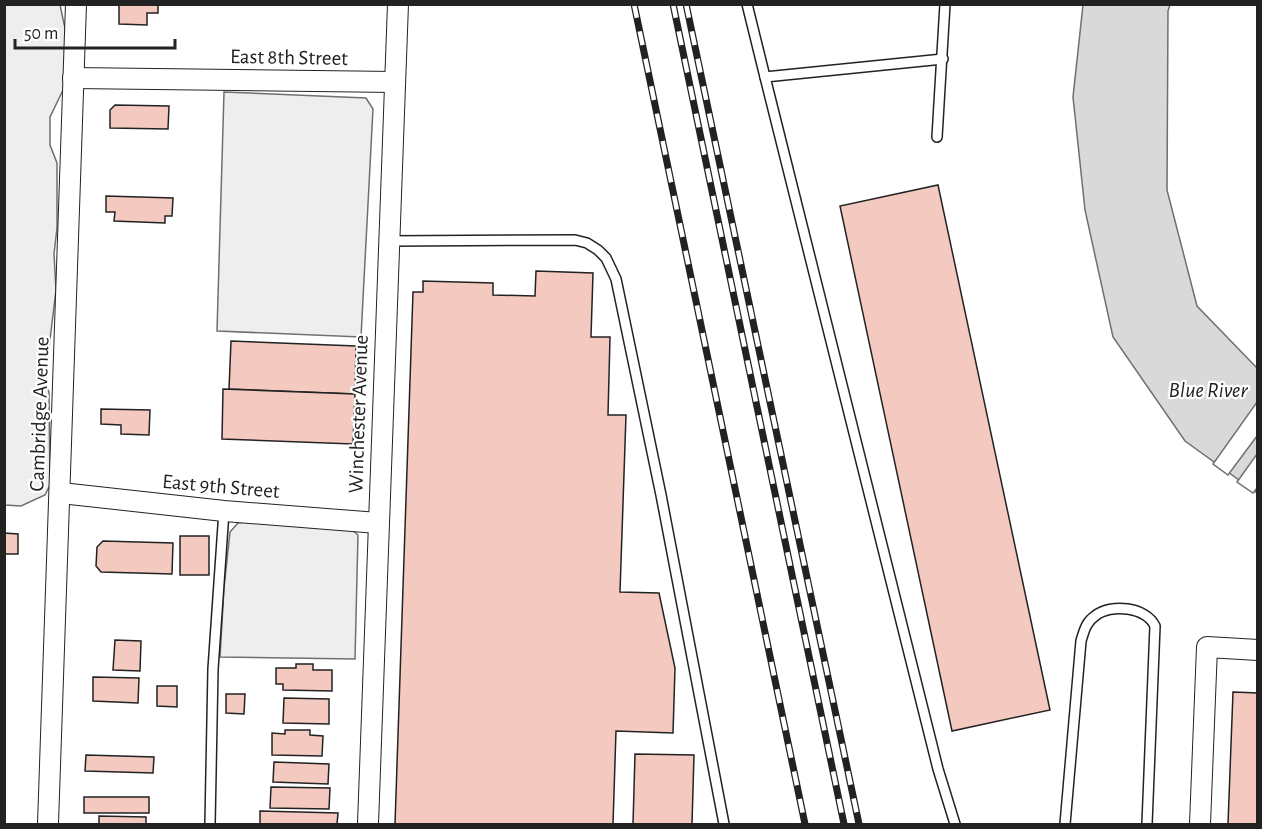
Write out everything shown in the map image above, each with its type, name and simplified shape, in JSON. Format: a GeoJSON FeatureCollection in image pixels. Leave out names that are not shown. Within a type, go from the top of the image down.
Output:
{"type":"FeatureCollection","features":[{"type":"Feature","properties":{"kind":"street","name":"Cambridge Avenue"},"geometry":{"type":"LineString","coordinates":[[48,825],[76,4]]}},
{"type":"Feature","properties":{"kind":"street","name":"Winchester Avenue"},"geometry":{"type":"LineString","coordinates":[[368,825],[398,4]]}},
{"type":"Feature","properties":{"kind":"street","name":"East 8th Street"},"geometry":{"type":"LineString","coordinates":[[73,78],[395,82]]}},
{"type":"Feature","properties":{"kind":"street","name":"East 9th Street"},"geometry":{"type":"LineString","coordinates":[[61,494],[224,511],[378,523]]}},
{"type":"Feature","properties":{"kind":"street"},"geometry":{"type":"LineString","coordinates":[[1200,825],[1207,647],[1257,650]]}},
{"type":"Feature","properties":{"kind":"lane"},"geometry":{"type":"LineString","coordinates":[[747,4],[935,757],[955,825]]}},
{"type":"Feature","properties":{"kind":"lane"},"geometry":{"type":"LineString","coordinates":[[937,137],[945,4]]}},
{"type":"Feature","properties":{"kind":"lane"},"geometry":{"type":"LineString","coordinates":[[765,77],[943,59]]}},
{"type":"Feature","properties":{"kind":"lane"},"geometry":{"type":"LineString","coordinates":[[389,240],[575,240],[587,243],[598,250],[612,268],[626,323],[654,460],[724,825]]}},
{"type":"Feature","properties":{"kind":"lane"},"geometry":{"type":"LineString","coordinates":[[210,825],[213,669],[224,511]]}},
{"type":"Feature","properties":{"kind":"lane"},"geometry":{"type":"LineString","coordinates":[[1065,825],[1081,641],[1088,622],[1095,615],[1104,610],[1115,609],[1142,613],[1152,619],[1155,626],[1147,825]]}},
{"type":"Feature","properties":{"kind":"shaded area"},"geometry":{"type":"Polygon","coordinates":[[[5,5],[60,5],[66,33],[64,88],[50,117],[50,145],[57,163],[57,228],[54,254],[56,290],[48,356],[44,369],[49,393],[50,485],[45,495],[21,506],[5,505],[5,5]]]}},
{"type":"Feature","properties":{"kind":"shaded area"},"geometry":{"type":"Polygon","coordinates":[[[224,92],[366,98],[373,109],[361,337],[217,331],[224,92]]]}},
{"type":"Feature","properties":{"kind":"shaded area"},"geometry":{"type":"Polygon","coordinates":[[[251,521],[352,530],[358,535],[355,659],[220,657],[230,532],[238,523],[251,521]]]}},
{"type":"Feature","properties":{"kind":"water","name":"Blue River"},"geometry":{"type":"Polygon","coordinates":[[[1083,5],[1170,5],[1168,11],[1167,190],[1197,306],[1257,368],[1257,493],[1185,441],[1113,337],[1085,210],[1073,97],[1083,5]]]}},
{"type":"Feature","properties":{"kind":"pier"},"geometry":{"type":"Polygon","coordinates":[[[1257,402],[1257,436],[1228,475],[1213,464],[1257,402]]]}},
{"type":"Feature","properties":{"kind":"pier"},"geometry":{"type":"Polygon","coordinates":[[[1257,454],[1257,488],[1253,493],[1237,482],[1257,454]]]}},
{"type":"Feature","properties":{"kind":"building"},"geometry":{"type":"Polygon","coordinates":[[[119,4],[158,4],[158,13],[147,13],[147,25],[119,24],[119,4]]]}},
{"type":"Feature","properties":{"kind":"building"},"geometry":{"type":"Polygon","coordinates":[[[115,105],[169,106],[168,129],[110,128],[110,110],[115,105]]]}},
{"type":"Feature","properties":{"kind":"building"},"geometry":{"type":"Polygon","coordinates":[[[938,185],[1050,710],[952,731],[840,206],[938,185]]]}},
{"type":"Feature","properties":{"kind":"building"},"geometry":{"type":"Polygon","coordinates":[[[106,196],[173,198],[172,216],[165,216],[165,223],[114,221],[115,212],[106,212],[106,196]]]}},
{"type":"Feature","properties":{"kind":"building"},"geometry":{"type":"Polygon","coordinates":[[[536,271],[593,273],[591,337],[610,337],[608,415],[626,415],[620,592],[659,593],[675,668],[673,733],[616,731],[613,824],[395,824],[413,292],[423,292],[423,281],[493,283],[493,295],[535,296],[536,271]]]}},
{"type":"Feature","properties":{"kind":"building"},"geometry":{"type":"Polygon","coordinates":[[[231,341],[356,346],[355,394],[229,389],[231,341]]]}},
{"type":"Feature","properties":{"kind":"building"},"geometry":{"type":"Polygon","coordinates":[[[223,389],[355,394],[353,444],[222,439],[223,389]]]}},
{"type":"Feature","properties":{"kind":"building"},"geometry":{"type":"Polygon","coordinates":[[[101,409],[150,410],[149,435],[121,434],[121,425],[101,424],[101,409]]]}},
{"type":"Feature","properties":{"kind":"building"},"geometry":{"type":"Polygon","coordinates":[[[4,533],[18,534],[18,554],[4,554],[4,533]]]}},
{"type":"Feature","properties":{"kind":"building"},"geometry":{"type":"Polygon","coordinates":[[[180,536],[209,536],[209,575],[180,575],[180,536]]]}},
{"type":"Feature","properties":{"kind":"building"},"geometry":{"type":"Polygon","coordinates":[[[103,541],[173,543],[172,574],[101,572],[96,566],[97,547],[103,541]]]}},
{"type":"Feature","properties":{"kind":"building"},"geometry":{"type":"Polygon","coordinates":[[[115,640],[141,641],[140,671],[113,670],[115,640]]]}},
{"type":"Feature","properties":{"kind":"building"},"geometry":{"type":"Polygon","coordinates":[[[296,664],[313,664],[313,670],[332,670],[332,691],[283,690],[283,684],[276,684],[276,668],[296,668],[296,664]]]}},
{"type":"Feature","properties":{"kind":"building"},"geometry":{"type":"Polygon","coordinates":[[[93,677],[139,678],[138,703],[93,701],[93,677]]]}},
{"type":"Feature","properties":{"kind":"building"},"geometry":{"type":"Polygon","coordinates":[[[157,686],[177,686],[177,707],[157,706],[157,686]]]}},
{"type":"Feature","properties":{"kind":"building"},"geometry":{"type":"Polygon","coordinates":[[[1233,692],[1258,693],[1258,824],[1228,824],[1233,692]]]}},
{"type":"Feature","properties":{"kind":"building"},"geometry":{"type":"Polygon","coordinates":[[[226,694],[245,694],[244,714],[226,713],[226,694]]]}},
{"type":"Feature","properties":{"kind":"building"},"geometry":{"type":"Polygon","coordinates":[[[284,698],[329,699],[329,724],[283,723],[284,698]]]}},
{"type":"Feature","properties":{"kind":"building"},"geometry":{"type":"Polygon","coordinates":[[[285,730],[310,730],[310,735],[323,736],[322,756],[272,755],[272,733],[285,734],[285,730]]]}},
{"type":"Feature","properties":{"kind":"building"},"geometry":{"type":"Polygon","coordinates":[[[635,754],[694,755],[692,824],[633,824],[635,754]]]}},
{"type":"Feature","properties":{"kind":"building"},"geometry":{"type":"Polygon","coordinates":[[[86,755],[154,757],[153,773],[85,771],[86,755]]]}},
{"type":"Feature","properties":{"kind":"building"},"geometry":{"type":"Polygon","coordinates":[[[274,762],[329,764],[328,784],[273,782],[274,762]]]}},
{"type":"Feature","properties":{"kind":"building"},"geometry":{"type":"Polygon","coordinates":[[[271,787],[330,788],[329,809],[270,808],[271,787]]]}},
{"type":"Feature","properties":{"kind":"building"},"geometry":{"type":"Polygon","coordinates":[[[84,797],[149,797],[149,813],[84,813],[84,797]]]}},
{"type":"Feature","properties":{"kind":"building"},"geometry":{"type":"Polygon","coordinates":[[[260,811],[338,813],[337,824],[260,824],[260,811]]]}},
{"type":"Feature","properties":{"kind":"building"},"geometry":{"type":"Polygon","coordinates":[[[99,816],[146,817],[146,824],[99,824],[99,816]]]}},
{"type":"Feature","properties":{"kind":"railway"},"geometry":{"type":"LineString","coordinates":[[634,4],[805,824]]}},
{"type":"Feature","properties":{"kind":"railway"},"geometry":{"type":"LineString","coordinates":[[673,4],[844,824]]}},
{"type":"Feature","properties":{"kind":"railway"},"geometry":{"type":"LineString","coordinates":[[686,4],[859,824]]}}]}
